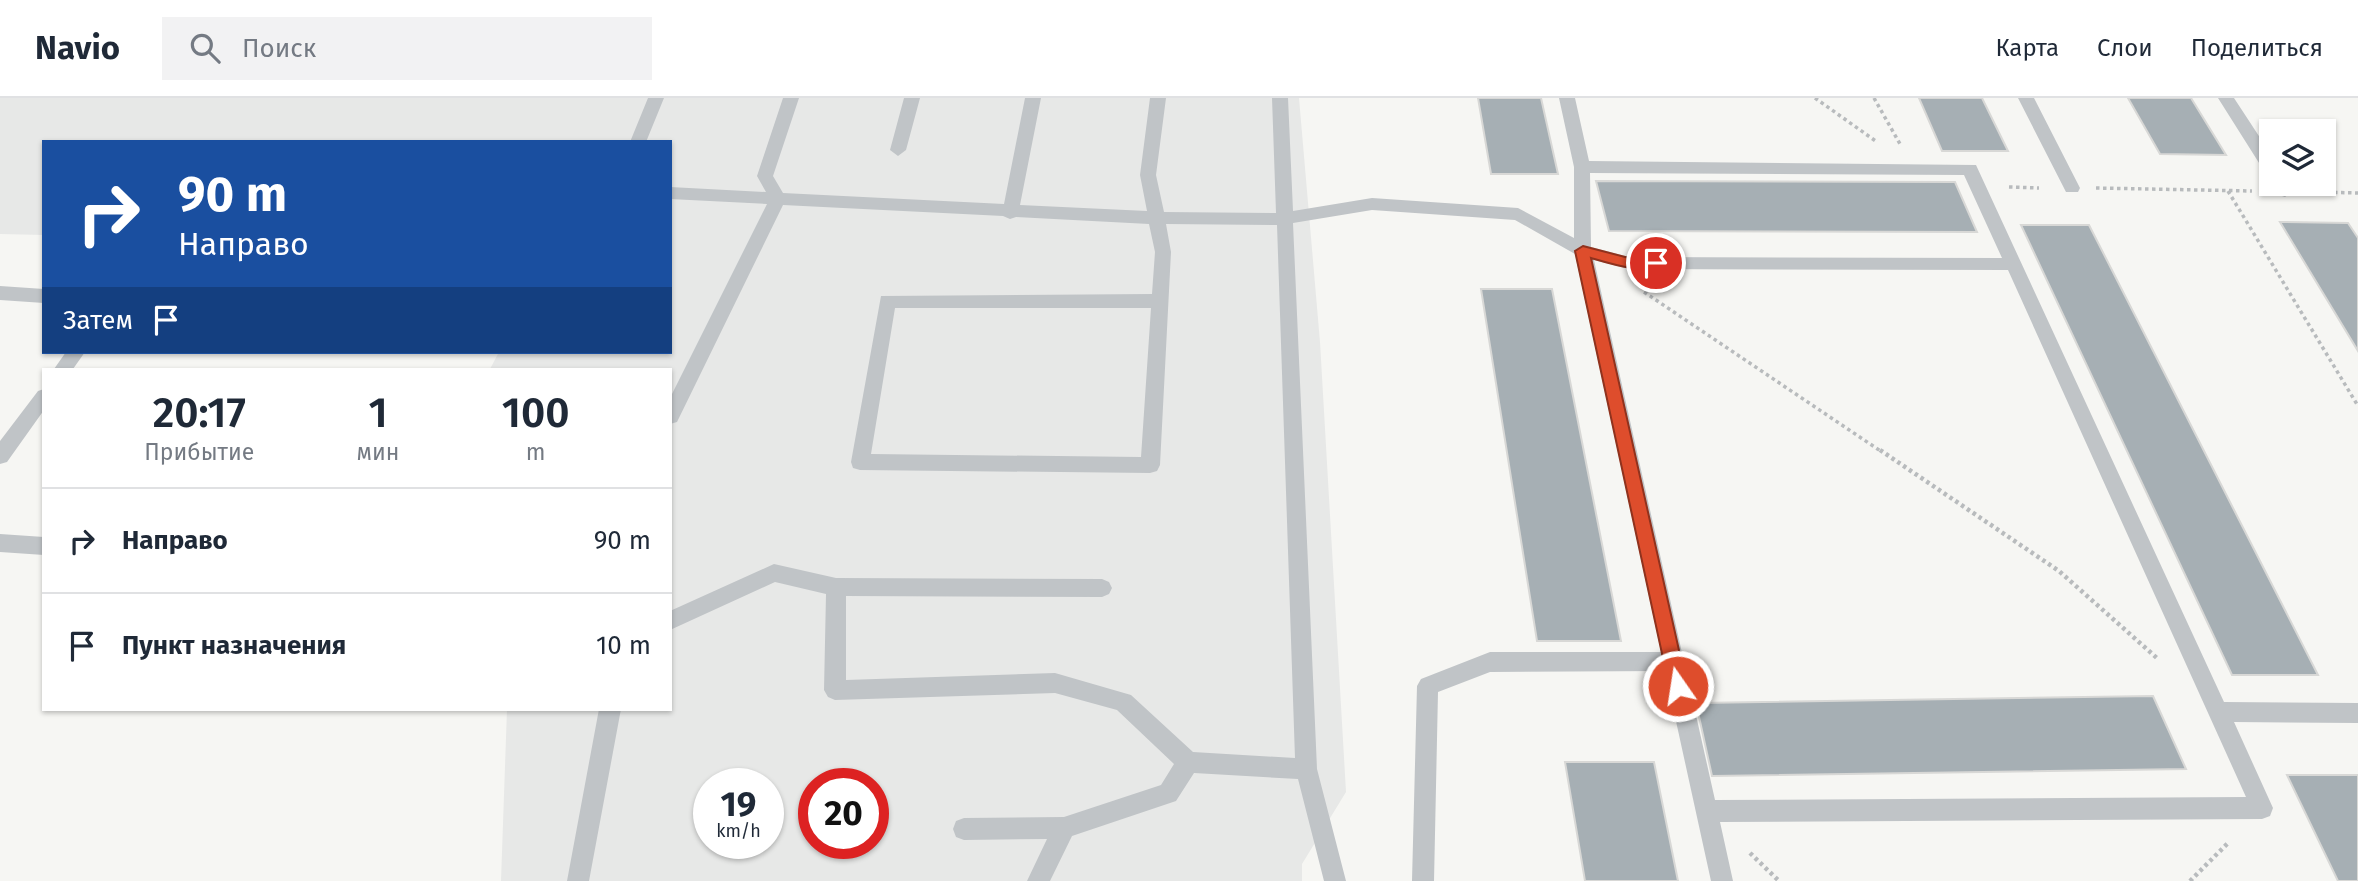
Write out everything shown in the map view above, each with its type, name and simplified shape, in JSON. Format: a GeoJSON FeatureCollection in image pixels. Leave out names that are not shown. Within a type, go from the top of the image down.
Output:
{"type":"FeatureCollection","features":[{"type":"Feature","properties":{"kind":"lane"},"geometry":{"type":"LineString","coordinates":[[639,140],[656,98]]}},
{"type":"Feature","properties":{"kind":"lane"},"geometry":{"type":"LineString","coordinates":[[778,199],[765,176],[791,98]]}},
{"type":"Feature","properties":{"kind":"lane"},"geometry":{"type":"LineString","coordinates":[[898,150],[912,98]]}},
{"type":"Feature","properties":{"kind":"lane"},"geometry":{"type":"LineString","coordinates":[[1010,213],[1033,98]]}},
{"type":"Feature","properties":{"kind":"lane"},"geometry":{"type":"LineString","coordinates":[[1158,98],[1148,175],[1163,252],[1150,465],[860,462],[887,301],[1160,301]]}},
{"type":"Feature","properties":{"kind":"lane"},"geometry":{"type":"LineString","coordinates":[[1280,98],[1306,769],[1335,881]]}},
{"type":"Feature","properties":{"kind":"lane"},"geometry":{"type":"LineString","coordinates":[[1567,98],[1582,167],[1583,251],[1722,881]]}},
{"type":"Feature","properties":{"kind":"lane"},"geometry":{"type":"LineString","coordinates":[[2025,98],[2072,188]]}},
{"type":"Feature","properties":{"kind":"lane"},"geometry":{"type":"LineString","coordinates":[[2226,98],[2259,150]]}},
{"type":"Feature","properties":{"kind":"lane"},"geometry":{"type":"LineString","coordinates":[[1582,167],[1970,169],[2262,808],[1706,811]]}},
{"type":"Feature","properties":{"kind":"lane"},"geometry":{"type":"LineString","coordinates":[[672,193],[1010,213],[1157,218],[1284,219],[1372,204],[1518,214],[1583,251],[1629,263],[2014,264]]}},
{"type":"Feature","properties":{"kind":"lane"},"geometry":{"type":"LineString","coordinates":[[672,413],[778,199]]}},
{"type":"Feature","properties":{"kind":"lane"},"geometry":{"type":"LineString","coordinates":[[0,293],[42,296]]}},
{"type":"Feature","properties":{"kind":"lane"},"geometry":{"type":"LineString","coordinates":[[64,368],[74,354]]}},
{"type":"Feature","properties":{"kind":"lane"},"geometry":{"type":"LineString","coordinates":[[0,456],[42,399]]}},
{"type":"Feature","properties":{"kind":"lane"},"geometry":{"type":"LineString","coordinates":[[0,543],[42,546]]}},
{"type":"Feature","properties":{"kind":"lane"},"geometry":{"type":"LineString","coordinates":[[672,620],[774,573],[836,587],[1102,589]]}},
{"type":"Feature","properties":{"kind":"lane"},"geometry":{"type":"LineString","coordinates":[[836,587],[835,690],[1055,683],[1123,702],[1188,762],[1306,769]]}},
{"type":"Feature","properties":{"kind":"lane"},"geometry":{"type":"LineString","coordinates":[[1423,881],[1428,686],[1490,662],[1672,661]]}},
{"type":"Feature","properties":{"kind":"lane"},"geometry":{"type":"LineString","coordinates":[[578,881],[610,711]]}},
{"type":"Feature","properties":{"kind":"lane"},"geometry":{"type":"LineString","coordinates":[[2218,712],[2358,713]]}},
{"type":"Feature","properties":{"kind":"lane"},"geometry":{"type":"LineString","coordinates":[[964,829],[1064,828],[1168,793],[1188,762]]}},
{"type":"Feature","properties":{"kind":"lane"},"geometry":{"type":"LineString","coordinates":[[1038,881],[1064,828]]}},
{"type":"Feature","properties":{"kind":"path"},"geometry":{"type":"LineString","coordinates":[[1815,98],[1914,169]]}},
{"type":"Feature","properties":{"kind":"path"},"geometry":{"type":"LineString","coordinates":[[1874,98],[1914,169]]}},
{"type":"Feature","properties":{"kind":"path"},"geometry":{"type":"LineString","coordinates":[[1979,187],[2259,189]]}},
{"type":"Feature","properties":{"kind":"path"},"geometry":{"type":"LineString","coordinates":[[2228,191],[2358,406]]}},
{"type":"Feature","properties":{"kind":"path"},"geometry":{"type":"LineString","coordinates":[[2336,192],[2358,193]]}},
{"type":"Feature","properties":{"kind":"path"},"geometry":{"type":"LineString","coordinates":[[1641,290],[2059,570],[2169,668]]}},
{"type":"Feature","properties":{"kind":"path"},"geometry":{"type":"LineString","coordinates":[[2190,881],[2262,808]]}},
{"type":"Feature","properties":{"kind":"shaded area"},"geometry":{"type":"Polygon","coordinates":[[[0,98],[1299,98],[1320,342],[1346,792],[1302,864],[1302,881],[501,881],[507,711],[672,711],[672,368],[491,368],[498,354],[672,354],[672,140],[42,140],[42,235],[0,234],[0,98]]]}},
{"type":"Feature","properties":{"kind":"building"},"geometry":{"type":"Polygon","coordinates":[[[1478,98],[1541,98],[1558,174],[1491,174],[1478,98]]]}},
{"type":"Feature","properties":{"kind":"building"},"geometry":{"type":"Polygon","coordinates":[[[1919,98],[1982,98],[2008,151],[1942,151],[1919,98]]]}},
{"type":"Feature","properties":{"kind":"building"},"geometry":{"type":"Polygon","coordinates":[[[2128,98],[2191,98],[2226,155],[2160,154],[2128,98]]]}},
{"type":"Feature","properties":{"kind":"building"},"geometry":{"type":"Polygon","coordinates":[[[1596,181],[1955,182],[1977,232],[1609,231],[1596,181]]]}},
{"type":"Feature","properties":{"kind":"building"},"geometry":{"type":"Polygon","coordinates":[[[2280,222],[2348,223],[2358,238],[2358,351],[2280,222]]]}},
{"type":"Feature","properties":{"kind":"building"},"geometry":{"type":"Polygon","coordinates":[[[2021,225],[2089,225],[2318,675],[2232,675],[2021,225]]]}},
{"type":"Feature","properties":{"kind":"building"},"geometry":{"type":"Polygon","coordinates":[[[1481,289],[1552,289],[1621,641],[1537,641],[1481,289]]]}},
{"type":"Feature","properties":{"kind":"building"},"geometry":{"type":"Polygon","coordinates":[[[2153,696],[2186,769],[1712,776],[1696,703],[2153,696]]]}},
{"type":"Feature","properties":{"kind":"building"},"geometry":{"type":"Polygon","coordinates":[[[1565,762],[1654,762],[1678,881],[1585,881],[1565,762]]]}},
{"type":"Feature","properties":{"kind":"building"},"geometry":{"type":"Polygon","coordinates":[[[2287,775],[2358,775],[2358,881],[2338,881],[2287,775]]]}},
{"type":"Feature","properties":{"kind":"route"},"geometry":{"type":"LineString","coordinates":[[1656,263],[1629,263],[1583,251],[1678,686]]}}]}
